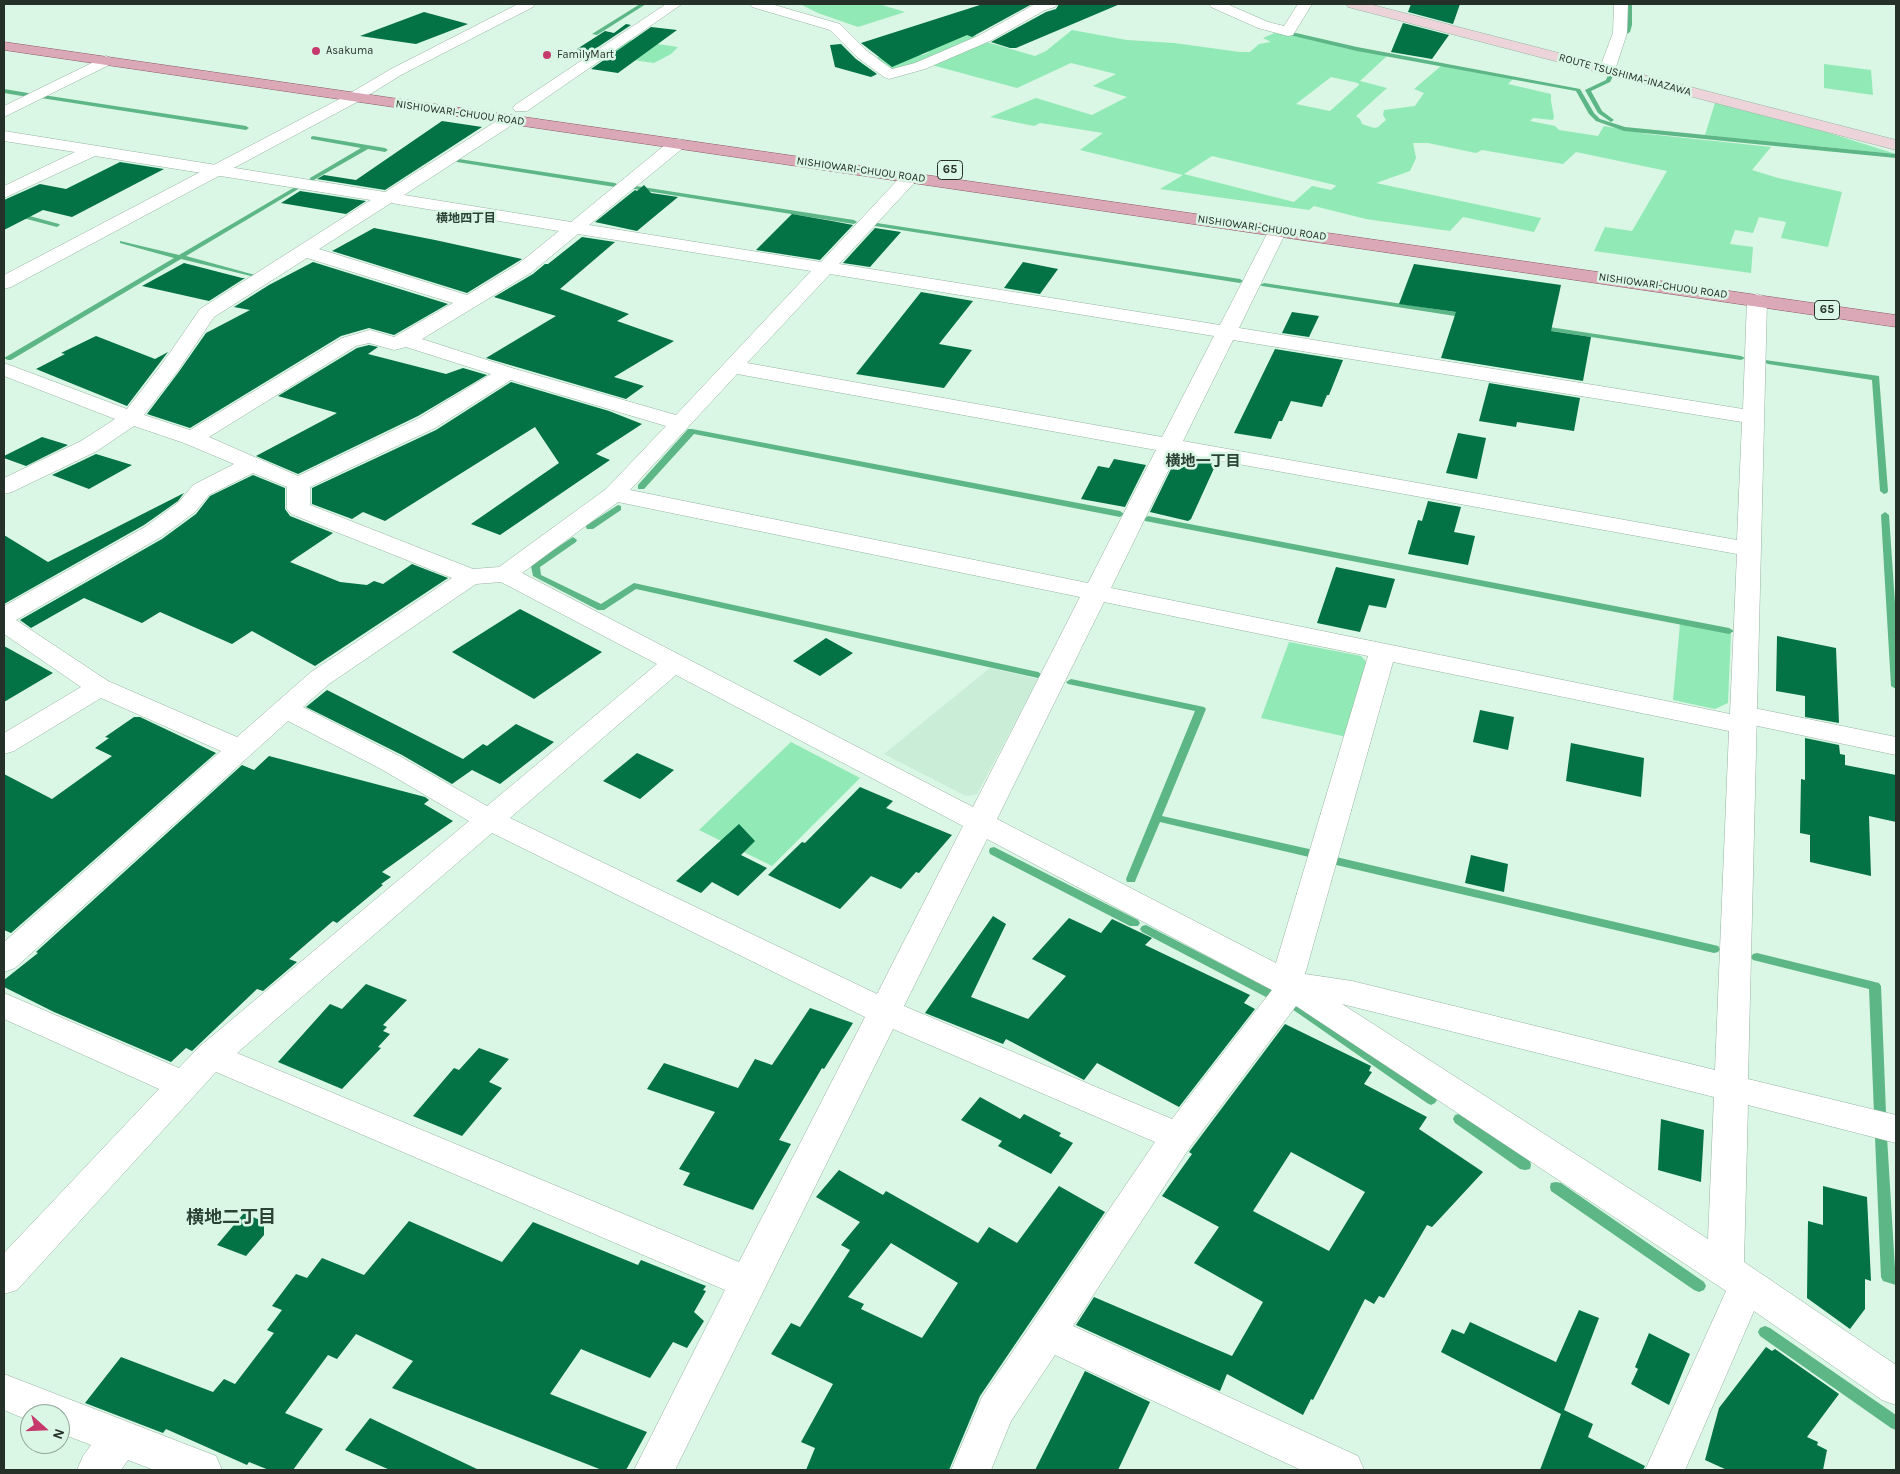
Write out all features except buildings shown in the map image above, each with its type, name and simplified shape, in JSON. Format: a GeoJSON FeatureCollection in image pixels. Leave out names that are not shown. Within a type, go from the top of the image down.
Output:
{"type":"FeatureCollection","features":[{"type":"Feature","properties":{"kind":"main road","name":"ROUTE TSUSHIMA-INAZAWA"},"geometry":{"type":"LineString","coordinates":[[1353,4],[1896,146]]}},
{"type":"Feature","properties":{"kind":"main road","name":"NISHIOWARI-CHUOU ROAD"},"geometry":{"type":"LineString","coordinates":[[4,34],[371,87],[677,144],[1896,320]]}},
{"type":"Feature","properties":{"kind":"main road","name":"NISHIOWARI-CHUOU ROAD"},"geometry":{"type":"LineString","coordinates":[[4,46],[353,98],[515,114],[1896,305]]}},
{"type":"Feature","properties":{"kind":"street"},"geometry":{"type":"LineString","coordinates":[[4,283],[353,98],[396,72],[528,4]]}},
{"type":"Feature","properties":{"kind":"street"},"geometry":{"type":"LineString","coordinates":[[4,487],[89,446],[131,418],[170,368],[207,313],[390,197],[675,4]]}},
{"type":"Feature","properties":{"kind":"street"},"geometry":{"type":"LineString","coordinates":[[757,4],[835,27],[862,54],[889,74],[920,66],[985,38],[1040,7],[1050,4]]}},
{"type":"Feature","properties":{"kind":"street"},"geometry":{"type":"LineString","coordinates":[[1216,4],[1263,25],[1288,32],[1304,4]]}},
{"type":"Feature","properties":{"kind":"street"},"geometry":{"type":"LineString","coordinates":[[1606,70],[1620,33],[1622,4]]}},
{"type":"Feature","properties":{"kind":"street"},"geometry":{"type":"LineString","coordinates":[[4,112],[106,61]]}},
{"type":"Feature","properties":{"kind":"street"},"geometry":{"type":"LineString","coordinates":[[4,136],[1753,418]]}},
{"type":"Feature","properties":{"kind":"street"},"geometry":{"type":"LineString","coordinates":[[192,438],[349,342],[370,336],[394,344],[406,340],[469,302],[525,268],[677,144]]}},
{"type":"Feature","properties":{"kind":"street"},"geometry":{"type":"LineString","coordinates":[[4,193],[94,150]]}},
{"type":"Feature","properties":{"kind":"street"},"geometry":{"type":"LineString","coordinates":[[298,484],[300,509],[470,577],[505,574],[614,494],[910,177]]}},
{"type":"Feature","properties":{"kind":"street"},"geometry":{"type":"LineString","coordinates":[[654,1470],[1278,230]]}},
{"type":"Feature","properties":{"kind":"street"},"geometry":{"type":"LineString","coordinates":[[305,251],[469,302]]}},
{"type":"Feature","properties":{"kind":"street"},"geometry":{"type":"LineString","coordinates":[[1665,1470],[1736,1278],[1731,1087],[1757,300]]}},
{"type":"Feature","properties":{"kind":"street"},"geometry":{"type":"LineString","coordinates":[[406,340],[508,373],[680,424]]}},
{"type":"Feature","properties":{"kind":"street"},"geometry":{"type":"LineString","coordinates":[[732,367],[1749,549]]}},
{"type":"Feature","properties":{"kind":"street"},"geometry":{"type":"LineString","coordinates":[[4,370],[131,418],[192,438],[298,484],[427,423],[508,373]]}},
{"type":"Feature","properties":{"kind":"street"},"geometry":{"type":"LineString","coordinates":[[4,616],[153,532],[188,507],[201,490],[252,464]]}},
{"type":"Feature","properties":{"kind":"street"},"geometry":{"type":"LineString","coordinates":[[614,494],[1383,651],[1744,720],[1896,746]]}},
{"type":"Feature","properties":{"kind":"street"},"geometry":{"type":"LineString","coordinates":[[505,574],[1289,985],[1736,1278],[1896,1387]]}},
{"type":"Feature","properties":{"kind":"street"},"geometry":{"type":"LineString","coordinates":[[4,960],[320,678],[470,577]]}},
{"type":"Feature","properties":{"kind":"street"},"geometry":{"type":"LineString","coordinates":[[4,623],[99,687],[241,749]]}},
{"type":"Feature","properties":{"kind":"street"},"geometry":{"type":"LineString","coordinates":[[971,1470],[996,1410],[1178,1137],[1289,985],[1383,651]]}},
{"type":"Feature","properties":{"kind":"street"},"geometry":{"type":"LineString","coordinates":[[4,1278],[210,1056],[675,662]]}},
{"type":"Feature","properties":{"kind":"street"},"geometry":{"type":"LineString","coordinates":[[4,745],[99,687]]}},
{"type":"Feature","properties":{"kind":"street"},"geometry":{"type":"LineString","coordinates":[[285,709],[391,762],[489,820],[885,1012],[1178,1137]]}},
{"type":"Feature","properties":{"kind":"street"},"geometry":{"type":"LineString","coordinates":[[1289,985],[1352,993],[1896,1129]]}},
{"type":"Feature","properties":{"kind":"street"},"geometry":{"type":"LineString","coordinates":[[4,1005],[184,1085]]}},
{"type":"Feature","properties":{"kind":"street"},"geometry":{"type":"LineString","coordinates":[[210,1056],[748,1284]]}},
{"type":"Feature","properties":{"kind":"street"},"geometry":{"type":"LineString","coordinates":[[1048,1333],[1344,1470]]}},
{"type":"Feature","properties":{"kind":"street"},"geometry":{"type":"LineString","coordinates":[[4,1392],[34,1404]]}},
{"type":"Feature","properties":{"kind":"street"},"geometry":{"type":"LineString","coordinates":[[70,1418],[202,1470]]}},
{"type":"Feature","properties":{"kind":"street"},"geometry":{"type":"LineString","coordinates":[[97,1470],[119,1438]]}},
{"type":"Feature","properties":{"kind":"shaded area"},"geometry":{"type":"Polygon","coordinates":[[[990,668],[1038,679],[977,794],[966,796],[884,754],[990,668]]]}},
{"type":"Feature","properties":{"kind":"green space"},"geometry":{"type":"Polygon","coordinates":[[[800,4],[885,4],[882,5],[905,12],[858,27],[818,13],[800,4]]]}},
{"type":"Feature","properties":{"kind":"green space"},"geometry":{"type":"Polygon","coordinates":[[[1072,30],[1127,40],[1174,43],[1240,52],[1250,52],[1259,44],[1271,42],[1263,38],[1277,32],[1387,56],[1360,81],[1387,88],[1356,116],[1362,124],[1374,128],[1386,120],[1383,115],[1384,110],[1415,106],[1424,93],[1414,89],[1441,66],[1513,79],[1508,84],[1551,94],[1553,120],[1533,118],[1530,121],[1555,126],[1559,130],[1598,136],[1604,126],[1648,134],[1771,147],[1752,170],[1778,178],[1842,192],[1828,247],[1781,238],[1786,222],[1759,217],[1753,233],[1735,230],[1730,244],[1753,247],[1751,273],[1594,251],[1605,227],[1632,231],[1667,171],[1576,152],[1563,164],[1482,150],[1476,153],[1428,143],[1413,143],[1416,158],[1410,171],[1376,183],[1541,218],[1534,232],[1463,217],[1450,231],[1366,219],[1314,206],[1309,210],[1160,189],[1183,175],[1080,150],[1103,133],[1040,123],[1034,126],[990,117],[1036,98],[1092,115],[1127,97],[1093,86],[1116,74],[1071,63],[1017,88],[928,64],[983,41],[1035,56],[1046,51],[1072,30]],[[1331,77],[1296,104],[1330,111],[1359,85],[1358,83],[1331,77]],[[1212,156],[1184,174],[1294,202],[1312,186],[1331,190],[1336,186],[1335,185],[1212,156]]]}},
{"type":"Feature","properties":{"kind":"green space"},"geometry":{"type":"Polygon","coordinates":[[[970,34],[980,37],[899,70],[888,69],[874,59],[881,56],[923,55],[929,52],[925,43],[970,34]]]}},
{"type":"Feature","properties":{"kind":"green space"},"geometry":{"type":"Polygon","coordinates":[[[630,40],[678,47],[671,54],[654,63],[606,56],[630,40]]]}},
{"type":"Feature","properties":{"kind":"green space"},"geometry":{"type":"Polygon","coordinates":[[[1824,64],[1871,70],[1873,95],[1824,88],[1824,64]]]}},
{"type":"Feature","properties":{"kind":"green space"},"geometry":{"type":"Polygon","coordinates":[[[1715,103],[1826,132],[1896,154],[1705,135],[1715,103]]]}},
{"type":"Feature","properties":{"kind":"green space"},"geometry":{"type":"Polygon","coordinates":[[[1680,624],[1731,633],[1728,703],[1715,709],[1673,700],[1680,624]]]}},
{"type":"Feature","properties":{"kind":"green space"},"geometry":{"type":"Polygon","coordinates":[[[1289,642],[1361,656],[1369,665],[1347,737],[1261,718],[1289,642]]]}},
{"type":"Feature","properties":{"kind":"green space"},"geometry":{"type":"Polygon","coordinates":[[[791,742],[860,778],[772,866],[699,830],[791,742]]]}},
{"type":"Feature","properties":{"kind":"waterway"},"geometry":{"type":"LineString","coordinates":[[595,34],[643,4]]}},
{"type":"Feature","properties":{"kind":"waterway"},"geometry":{"type":"LineString","coordinates":[[1627,32],[1629,4]]}},
{"type":"Feature","properties":{"kind":"waterway"},"geometry":{"type":"LineString","coordinates":[[1283,32],[1357,49],[1578,90],[1592,114],[1598,120],[1624,129],[1896,156]]}},
{"type":"Feature","properties":{"kind":"waterway"},"geometry":{"type":"LineString","coordinates":[[1610,76],[1608,81],[1588,90],[1600,112],[1611,120]]}},
{"type":"Feature","properties":{"kind":"waterway"},"geometry":{"type":"LineString","coordinates":[[4,91],[28,95]]}},
{"type":"Feature","properties":{"kind":"waterway"},"geometry":{"type":"LineString","coordinates":[[43,97],[246,128]]}},
{"type":"Feature","properties":{"kind":"waterway"},"geometry":{"type":"LineString","coordinates":[[313,138],[367,147]]}},
{"type":"Feature","properties":{"kind":"waterway"},"geometry":{"type":"LineString","coordinates":[[312,179],[367,147]]}},
{"type":"Feature","properties":{"kind":"waterway"},"geometry":{"type":"LineString","coordinates":[[367,147],[385,150]]}},
{"type":"Feature","properties":{"kind":"waterway"},"geometry":{"type":"LineString","coordinates":[[459,161],[615,185]]}},
{"type":"Feature","properties":{"kind":"waterway"},"geometry":{"type":"LineString","coordinates":[[180,257],[297,188]]}},
{"type":"Feature","properties":{"kind":"waterway"},"geometry":{"type":"LineString","coordinates":[[636,188],[854,222]]}},
{"type":"Feature","properties":{"kind":"waterway"},"geometry":{"type":"LineString","coordinates":[[4,211],[57,225]]}},
{"type":"Feature","properties":{"kind":"waterway"},"geometry":{"type":"LineString","coordinates":[[877,225],[1240,281]]}},
{"type":"Feature","properties":{"kind":"waterway"},"geometry":{"type":"LineString","coordinates":[[122,242],[180,257]]}},
{"type":"Feature","properties":{"kind":"waterway"},"geometry":{"type":"LineString","coordinates":[[8,358],[180,257]]}},
{"type":"Feature","properties":{"kind":"waterway"},"geometry":{"type":"LineString","coordinates":[[180,257],[253,276]]}},
{"type":"Feature","properties":{"kind":"waterway"},"geometry":{"type":"LineString","coordinates":[[1264,285],[1468,316]]}},
{"type":"Feature","properties":{"kind":"waterway"},"geometry":{"type":"LineString","coordinates":[[1539,327],[1741,358]]}},
{"type":"Feature","properties":{"kind":"waterway"},"geometry":{"type":"LineString","coordinates":[[1768,362],[1876,378],[1884,491]]}},
{"type":"Feature","properties":{"kind":"waterway"},"geometry":{"type":"LineString","coordinates":[[641,487],[692,431]]}},
{"type":"Feature","properties":{"kind":"waterway"},"geometry":{"type":"LineString","coordinates":[[692,431],[1120,514]]}},
{"type":"Feature","properties":{"kind":"waterway"},"geometry":{"type":"LineString","coordinates":[[590,527],[618,508]]}},
{"type":"Feature","properties":{"kind":"waterway"},"geometry":{"type":"LineString","coordinates":[[1885,515],[1896,686]]}},
{"type":"Feature","properties":{"kind":"waterway"},"geometry":{"type":"LineString","coordinates":[[1148,519],[1729,631]]}},
{"type":"Feature","properties":{"kind":"waterway"},"geometry":{"type":"LineString","coordinates":[[573,540],[535,566],[537,576],[601,608],[634,586],[1038,675]]}},
{"type":"Feature","properties":{"kind":"waterway"},"geometry":{"type":"LineString","coordinates":[[1071,682],[1201,709],[1156,818]]}},
{"type":"Feature","properties":{"kind":"waterway"},"geometry":{"type":"LineString","coordinates":[[1131,879],[1156,818]]}},
{"type":"Feature","properties":{"kind":"waterway"},"geometry":{"type":"LineString","coordinates":[[1156,818],[1309,853]]}},
{"type":"Feature","properties":{"kind":"waterway"},"geometry":{"type":"LineString","coordinates":[[994,851],[1134,923]]}},
{"type":"Feature","properties":{"kind":"waterway"},"geometry":{"type":"LineString","coordinates":[[1336,861],[1714,949]]}},
{"type":"Feature","properties":{"kind":"waterway"},"geometry":{"type":"LineString","coordinates":[[1146,929],[1270,994]]}},
{"type":"Feature","properties":{"kind":"waterway"},"geometry":{"type":"LineString","coordinates":[[1757,957],[1875,986],[1880,1113]]}},
{"type":"Feature","properties":{"kind":"waterway"},"geometry":{"type":"LineString","coordinates":[[1296,1006],[1431,1100]]}},
{"type":"Feature","properties":{"kind":"waterway"},"geometry":{"type":"LineString","coordinates":[[1459,1119],[1525,1165]]}},
{"type":"Feature","properties":{"kind":"waterway"},"geometry":{"type":"LineString","coordinates":[[1881,1137],[1888,1277],[1896,1279]]}},
{"type":"Feature","properties":{"kind":"waterway"},"geometry":{"type":"LineString","coordinates":[[1556,1187],[1699,1286]]}},
{"type":"Feature","properties":{"kind":"waterway"},"geometry":{"type":"LineString","coordinates":[[1765,1332],[1896,1423]]}},
{"type":"Feature","properties":{"kind":"place","name":"Asakuma"},"geometry":{"type":"Point","coordinates":[316,51]}},
{"type":"Feature","properties":{"kind":"place","name":"FamilyMart"},"geometry":{"type":"Point","coordinates":[547,55]}},
{"type":"Feature","properties":{"kind":"district","name":"横地四丁目"},"geometry":{"type":"Point","coordinates":[466,219]}},
{"type":"Feature","properties":{"kind":"district","name":"横地一丁目"},"geometry":{"type":"Point","coordinates":[1203,462]}},
{"type":"Feature","properties":{"kind":"district","name":"横地二丁目"},"geometry":{"type":"Point","coordinates":[231,1218]}}]}
